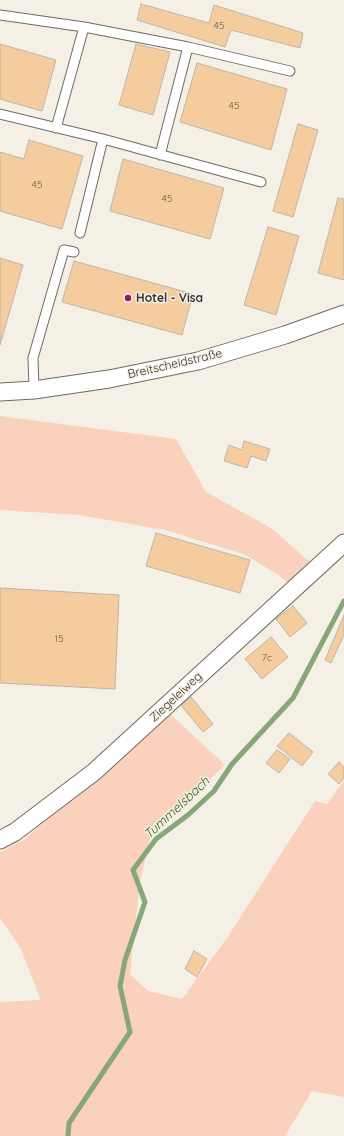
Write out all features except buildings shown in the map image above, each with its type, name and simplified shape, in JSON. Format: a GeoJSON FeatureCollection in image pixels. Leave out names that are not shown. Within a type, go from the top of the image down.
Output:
{"type":"FeatureCollection","features":[{"type":"Feature","properties":{"kind":"street","name":"Breitscheidstraße"},"geometry":{"type":"LineString","coordinates":[[0,392],[34,390],[109,379],[198,361],[285,335],[344,314]]}},
{"type":"Feature","properties":{"kind":"street","name":"Ziegeleiweg"},"geometry":{"type":"LineString","coordinates":[[0,840],[15,832],[94,772],[344,544]]}},
{"type":"Feature","properties":{"kind":"lane"},"geometry":{"type":"LineString","coordinates":[[0,15],[84,27],[188,47],[290,71]]}},
{"type":"Feature","properties":{"kind":"lane"},"geometry":{"type":"LineString","coordinates":[[56,128],[84,27]]}},
{"type":"Feature","properties":{"kind":"lane"},"geometry":{"type":"LineString","coordinates":[[160,155],[188,47]]}},
{"type":"Feature","properties":{"kind":"lane"},"geometry":{"type":"LineString","coordinates":[[0,114],[103,139],[260,182]]}},
{"type":"Feature","properties":{"kind":"lane"},"geometry":{"type":"LineString","coordinates":[[80,233],[103,139]]}},
{"type":"Feature","properties":{"kind":"lane"},"geometry":{"type":"LineString","coordinates":[[34,390],[33,358],[64,250],[74,252]]}},
{"type":"Feature","properties":{"kind":"shaded area"},"geometry":{"type":"Polygon","coordinates":[[[0,416],[176,439],[206,492],[271,528],[317,568],[294,589],[279,575],[244,554],[165,530],[79,515],[0,510],[0,416]]]}},
{"type":"Feature","properties":{"kind":"shaded area"},"geometry":{"type":"Polygon","coordinates":[[[168,712],[225,765],[150,838],[140,881],[130,974],[148,991],[182,999],[227,938],[315,801],[327,804],[344,781],[344,1097],[312,1091],[285,1136],[0,1136],[0,1002],[41,1000],[20,947],[0,918],[0,852],[24,840],[168,712]]]}},
{"type":"Feature","properties":{"kind":"waterway","name":"Tummelsbach"},"geometry":{"type":"LineString","coordinates":[[68,1136],[69,1123],[130,1032],[120,986],[125,960],[145,902],[133,870],[156,839],[188,815],[214,791],[232,764],[293,698],[344,601]]}},
{"type":"Feature","properties":{"kind":"place","name":"Hotel - Visa"},"geometry":{"type":"Point","coordinates":[128,298]}}]}
